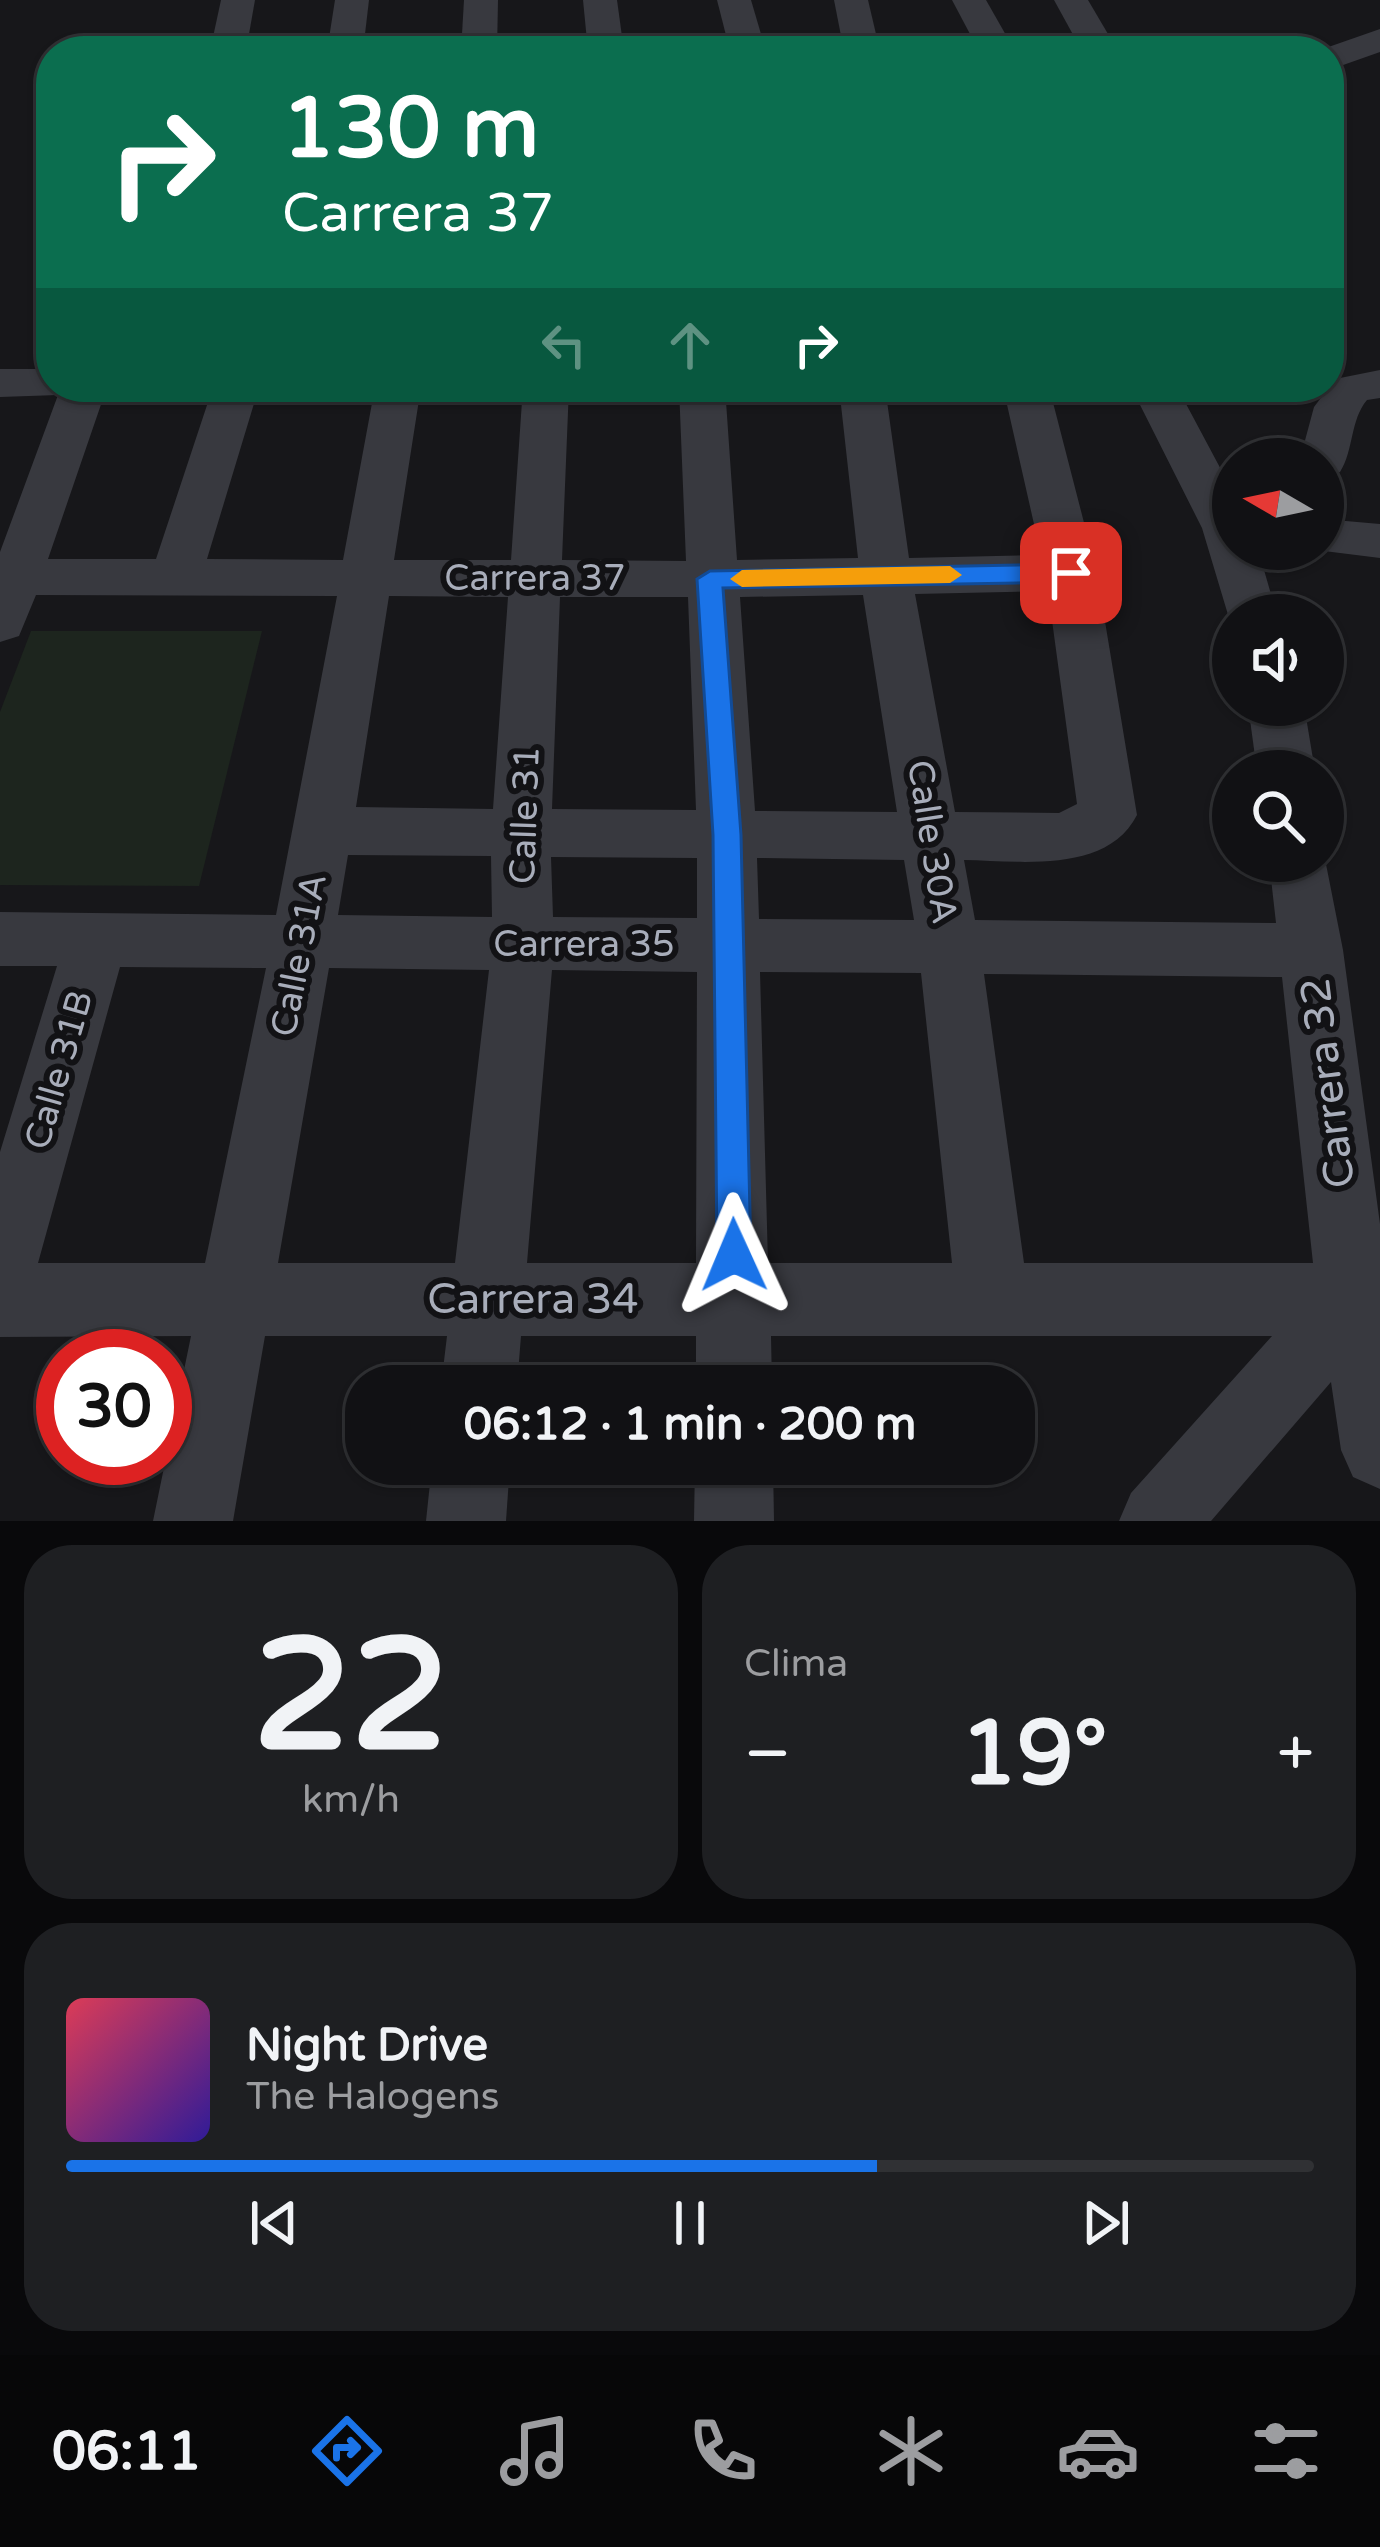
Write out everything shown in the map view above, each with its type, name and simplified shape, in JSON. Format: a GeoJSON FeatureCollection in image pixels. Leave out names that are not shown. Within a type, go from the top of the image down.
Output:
{"type":"FeatureCollection","features":[{"type":"Feature","properties":{"kind":"street"},"geometry":{"type":"LineString","coordinates":[[231,36],[238,0]]}},
{"type":"Feature","properties":{"kind":"street"},"geometry":{"type":"LineString","coordinates":[[347,36],[352,0]]}},
{"type":"Feature","properties":{"kind":"street"},"geometry":{"type":"LineString","coordinates":[[480,36],[481,0]]}},
{"type":"Feature","properties":{"kind":"street"},"geometry":{"type":"LineString","coordinates":[[600,0],[604,36]]}},
{"type":"Feature","properties":{"kind":"street"},"geometry":{"type":"LineString","coordinates":[[734,0],[744,36]]}},
{"type":"Feature","properties":{"kind":"street"},"geometry":{"type":"LineString","coordinates":[[851,0],[859,36]]}},
{"type":"Feature","properties":{"kind":"street"},"geometry":{"type":"LineString","coordinates":[[969,0],[989,36]]}},
{"type":"Feature","properties":{"kind":"street"},"geometry":{"type":"LineString","coordinates":[[1092,36],[1073,3],[1112,0]]}},
{"type":"Feature","properties":{"kind":"street"},"geometry":{"type":"LineString","coordinates":[[1344,53],[1380,40]]}},
{"type":"Feature","properties":{"kind":"street"},"geometry":{"type":"LineString","coordinates":[[0,383],[36,383]]}},
{"type":"Feature","properties":{"kind":"street"},"geometry":{"type":"LineString","coordinates":[[1344,393],[1350,387],[1380,385]]}},
{"type":"Feature","properties":{"kind":"street"},"geometry":{"type":"LineString","coordinates":[[6,592],[78,402]]}},
{"type":"Feature","properties":{"kind":"street"},"geometry":{"type":"LineString","coordinates":[[176,576],[231,402]]}},
{"type":"Feature","properties":{"kind":"street","name":"Calle 31A"},"geometry":{"type":"LineString","coordinates":[[193,1521],[323,831],[395,402]]}},
{"type":"Feature","properties":{"kind":"street","name":"Calle 31"},"geometry":{"type":"LineString","coordinates":[[481,1365],[523,944],[521,832],[545,402]]}},
{"type":"Feature","properties":{"kind":"street"},"geometry":{"type":"LineString","coordinates":[[703,402],[727,835],[734,1365]]}},
{"type":"Feature","properties":{"kind":"street","name":"Calle 30A"},"geometry":{"type":"LineString","coordinates":[[864,402],[886,575],[949,947],[992,1299]]}},
{"type":"Feature","properties":{"kind":"street"},"geometry":{"type":"LineString","coordinates":[[323,831],[1066,837],[1108,814],[1071,573],[1030,402]]}},
{"type":"Feature","properties":{"kind":"street"},"geometry":{"type":"LineString","coordinates":[[1162,402],[1212,495]]}},
{"type":"Feature","properties":{"kind":"street"},"geometry":{"type":"LineString","coordinates":[[1329,438],[1339,402]]}},
{"type":"Feature","properties":{"kind":"street"},"geometry":{"type":"LineString","coordinates":[[1344,538],[1380,542]]}},
{"type":"Feature","properties":{"kind":"street","name":"Carrera 37"},"geometry":{"type":"LineString","coordinates":[[6,592],[176,576],[710,579],[1071,573]]}},
{"type":"Feature","properties":{"kind":"street","name":"Carrera 32"},"geometry":{"type":"LineString","coordinates":[[1302,882],[1361,1267],[1380,1450]]}},
{"type":"Feature","properties":{"kind":"street","name":"Carrera 35"},"geometry":{"type":"LineString","coordinates":[[0,939],[1312,950]]}},
{"type":"Feature","properties":{"kind":"street","name":"Calle 31B"},"geometry":{"type":"LineString","coordinates":[[0,1269],[98,939]]}},
{"type":"Feature","properties":{"kind":"street"},"geometry":{"type":"LineString","coordinates":[[1159,1521],[1361,1267]]}},
{"type":"Feature","properties":{"kind":"street","name":"Carrera 34"},"geometry":{"type":"LineString","coordinates":[[0,1300],[992,1299],[1361,1267]]}},
{"type":"Feature","properties":{"kind":"street"},"geometry":{"type":"LineString","coordinates":[[466,1521],[469,1485]]}},
{"type":"Feature","properties":{"kind":"street"},"geometry":{"type":"LineString","coordinates":[[734,1485],[734,1521]]}},
{"type":"Feature","properties":{"kind":"shaded area"},"geometry":{"type":"Polygon","coordinates":[[[31,631],[262,631],[199,886],[0,885],[0,712],[31,631]]]}},
{"type":"Feature","properties":{"kind":"slow traffic"},"geometry":{"type":"LineString","coordinates":[[742,579],[950,575]]}},
{"type":"Feature","properties":{"kind":"route"},"geometry":{"type":"LineString","coordinates":[[734,1255],[727,835],[710,579],[1071,573]]}}]}
